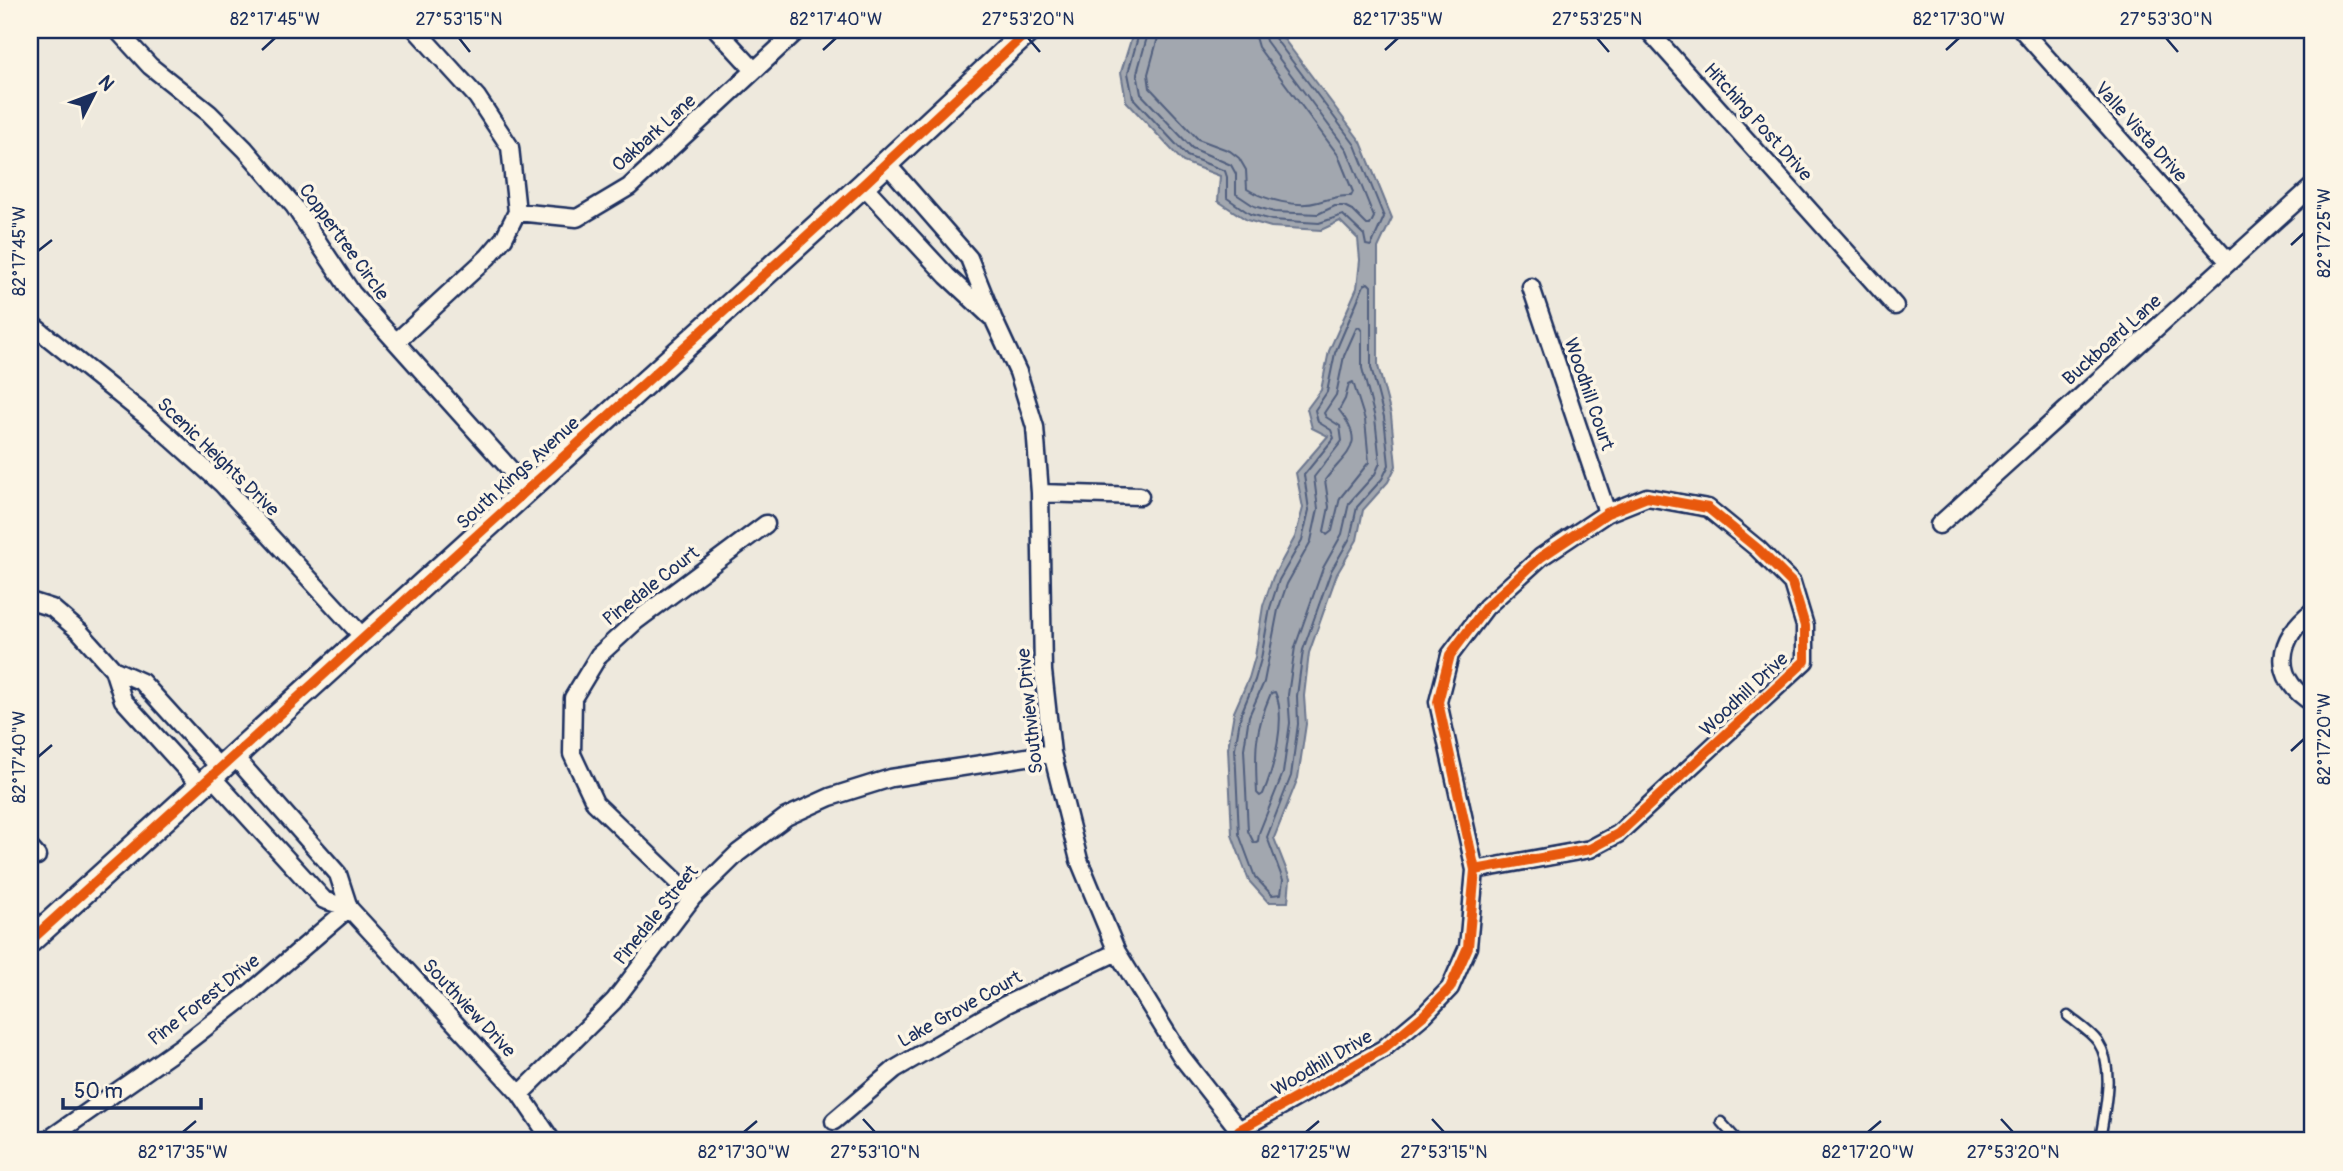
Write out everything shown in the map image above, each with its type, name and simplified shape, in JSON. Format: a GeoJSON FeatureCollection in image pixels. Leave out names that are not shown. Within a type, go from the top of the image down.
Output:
{"type":"FeatureCollection","features":[{"type":"Feature","properties":{"kind":"street","name":"Coppertree Circle"},"geometry":{"type":"LineString","coordinates":[[117,30],[150,65],[209,113],[246,149],[294,206],[352,293],[527,488]]}},
{"type":"Feature","properties":{"kind":"street"},"geometry":{"type":"LineString","coordinates":[[396,342],[488,257],[504,238],[517,212],[510,147],[477,97],[416,30]]}},
{"type":"Feature","properties":{"kind":"street"},"geometry":{"type":"LineString","coordinates":[[717,30],[754,70]]}},
{"type":"Feature","properties":{"kind":"street","name":"Oakbark Lane"},"geometry":{"type":"LineString","coordinates":[[517,212],[577,218],[629,187],[798,30]]}},
{"type":"Feature","properties":{"kind":"street","name":"South Kings Avenue"},"geometry":{"type":"LineString","coordinates":[[30,941],[863,185],[1029,30]]}},
{"type":"Feature","properties":{"kind":"street","name":"Hitching Post Drive"},"geometry":{"type":"LineString","coordinates":[[1648,30],[1895,306]]}},
{"type":"Feature","properties":{"kind":"street","name":"Valle Vista Drive"},"geometry":{"type":"LineString","coordinates":[[2022,30],[2229,262]]}},
{"type":"Feature","properties":{"kind":"street","name":"Southview Drive"},"geometry":{"type":"LineString","coordinates":[[886,163],[969,258],[1018,372],[1035,427],[1040,494],[1043,671],[1052,753],[1079,860],[1117,952],[1181,1056],[1242,1135]]}},
{"type":"Feature","properties":{"kind":"street","name":"Southview Drive"},"geometry":{"type":"LineString","coordinates":[[863,185],[947,276],[993,318]]}},
{"type":"Feature","properties":{"kind":"street","name":"Buckboard Lane"},"geometry":{"type":"LineString","coordinates":[[1939,525],[2313,186]]}},
{"type":"Feature","properties":{"kind":"street","name":"Woodhill Court"},"geometry":{"type":"LineString","coordinates":[[1531,287],[1607,513]]}},
{"type":"Feature","properties":{"kind":"street","name":"Scenic Heights Drive"},"geometry":{"type":"LineString","coordinates":[[30,323],[151,420],[222,484],[363,638]]}},
{"type":"Feature","properties":{"kind":"street"},"geometry":{"type":"LineString","coordinates":[[1040,494],[1140,496]]}},
{"type":"Feature","properties":{"kind":"street","name":"Woodhill Drive"},"geometry":{"type":"LineString","coordinates":[[1242,1135],[1383,1049],[1426,1014],[1450,988],[1468,947],[1475,870],[1438,702],[1450,655],[1486,607],[1541,557],[1607,513],[1647,497],[1708,508],[1758,549],[1792,583],[1805,626],[1805,661],[1618,834],[1590,849],[1475,870]]}},
{"type":"Feature","properties":{"kind":"street","name":"Pinedale Court"},"geometry":{"type":"LineString","coordinates":[[693,897],[595,803],[572,754],[573,698],[599,655],[636,621],[766,524]]}},
{"type":"Feature","properties":{"kind":"street"},"geometry":{"type":"LineString","coordinates":[[30,601],[52,608],[80,632],[113,669],[123,699],[216,771]]}},
{"type":"Feature","properties":{"kind":"street"},"geometry":{"type":"LineString","coordinates":[[2313,611],[2296,625],[2290,634],[2284,647],[2283,660],[2292,687],[2313,703]]}},
{"type":"Feature","properties":{"kind":"street"},"geometry":{"type":"LineString","coordinates":[[113,669],[142,682],[216,771]]}},
{"type":"Feature","properties":{"kind":"street","name":"Pinedale Street"},"geometry":{"type":"LineString","coordinates":[[520,1094],[614,1001],[693,897],[738,853],[786,817],[830,797],[891,778],[1052,753]]}},
{"type":"Feature","properties":{"kind":"street","name":"Southview Drive"},"geometry":{"type":"LineString","coordinates":[[216,771],[324,900],[349,908]]}},
{"type":"Feature","properties":{"kind":"street","name":"Southview Drive"},"geometry":{"type":"LineString","coordinates":[[216,771],[338,874],[349,908],[520,1094],[552,1141]]}},
{"type":"Feature","properties":{"kind":"street","name":"Pine Forest Drive"},"geometry":{"type":"LineString","coordinates":[[46,1141],[183,1046],[349,908]]}},
{"type":"Feature","properties":{"kind":"street","name":"Lake Grove Court"},"geometry":{"type":"LineString","coordinates":[[834,1121],[895,1069],[1004,1004],[1117,952]]}},
{"type":"Feature","properties":{"kind":"lane"},"geometry":{"type":"LineString","coordinates":[[2068,1016],[2096,1039],[2105,1055],[2107,1082],[2100,1141]]}},
{"type":"Feature","properties":{"kind":"lane"},"geometry":{"type":"LineString","coordinates":[[1721,1122],[1738,1141]]}},
{"type":"Feature","properties":{"kind":"water"},"geometry":{"type":"Polygon","coordinates":[[[1134,30],[1277,30],[1361,142],[1392,218],[1378,248],[1378,366],[1391,415],[1396,466],[1388,482],[1363,510],[1357,540],[1337,574],[1309,653],[1304,696],[1306,724],[1298,778],[1274,838],[1290,879],[1288,902],[1268,902],[1249,881],[1232,835],[1228,748],[1234,712],[1255,657],[1263,606],[1273,577],[1295,537],[1303,508],[1296,473],[1328,436],[1312,428],[1307,409],[1321,390],[1329,351],[1357,288],[1360,260],[1358,239],[1340,221],[1321,230],[1271,227],[1247,220],[1218,201],[1220,176],[1183,162],[1126,101],[1121,72],[1134,30]]]}},
{"type":"Feature","properties":{"kind":"cycle path"},"geometry":{"type":"LineString","coordinates":[[30,941],[863,185],[1029,30]]}},
{"type":"Feature","properties":{"kind":"cycle path"},"geometry":{"type":"LineString","coordinates":[[1239,1130],[1383,1049],[1425,1014],[1450,988],[1468,947],[1475,870],[1438,702],[1450,655],[1486,607],[1541,557],[1607,513],[1647,497],[1708,508],[1758,549],[1792,583],[1805,626],[1805,661],[1618,834],[1590,849],[1475,870]]}}]}
